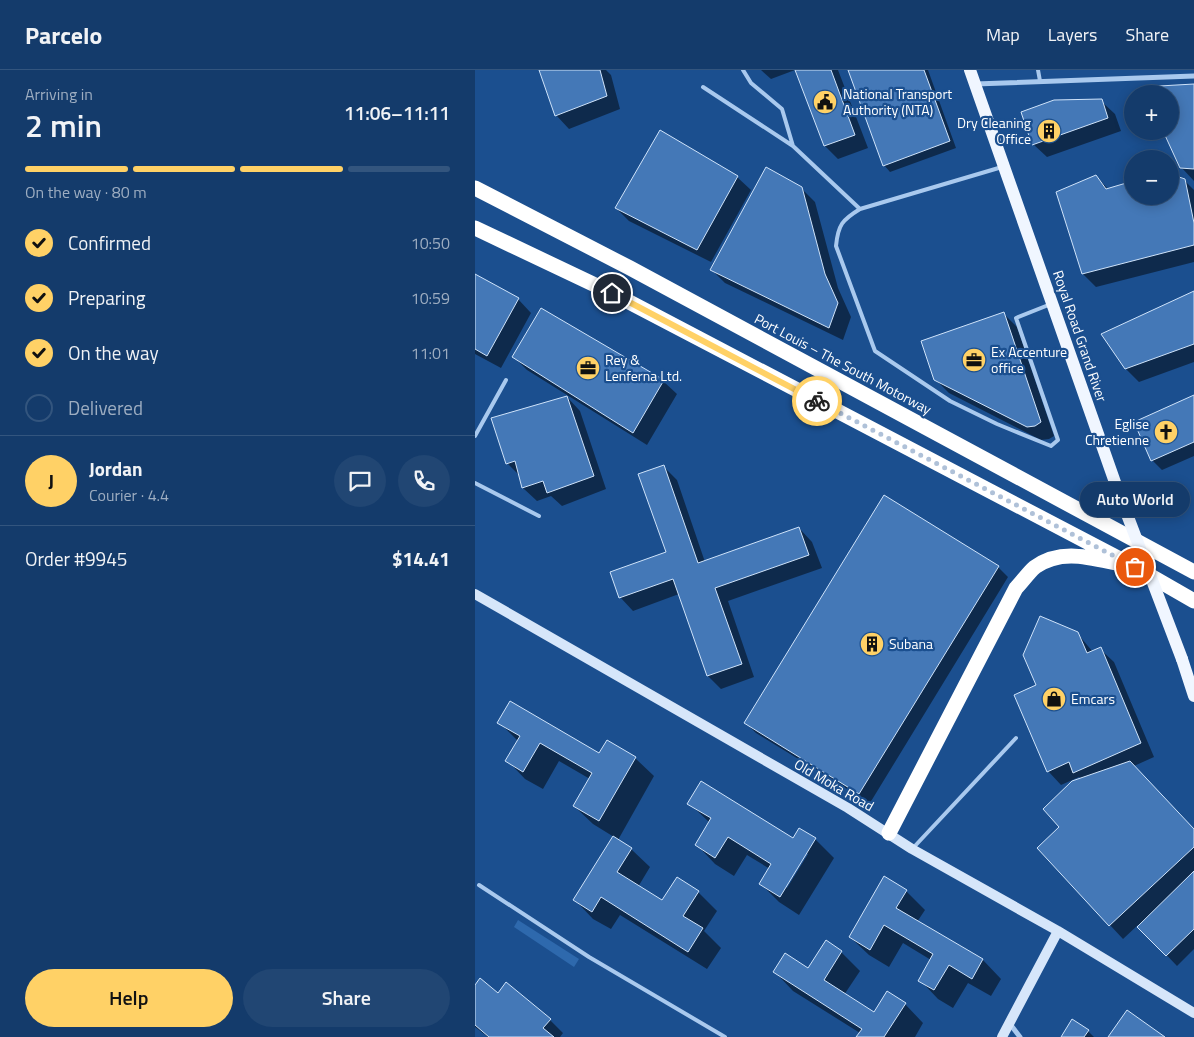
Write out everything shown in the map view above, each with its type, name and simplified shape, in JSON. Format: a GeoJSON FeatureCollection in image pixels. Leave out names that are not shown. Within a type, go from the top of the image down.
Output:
{"type":"FeatureCollection","features":[{"type":"Feature","properties":{"kind":"highway","name":"Port Louis – The South Motorway"},"geometry":{"type":"LineString","coordinates":[[475,188],[630,268],[1194,572]]}},
{"type":"Feature","properties":{"kind":"highway"},"geometry":{"type":"LineString","coordinates":[[475,228],[612,293],[1135,567],[1194,601]]}},
{"type":"Feature","properties":{"kind":"highway"},"geometry":{"type":"LineString","coordinates":[[889,833],[1016,588],[1035,568],[1057,557],[1080,555],[1135,567]]}},
{"type":"Feature","properties":{"kind":"main road","name":"Royal Road Grand River"},"geometry":{"type":"LineString","coordinates":[[970,70],[1117,488],[1182,659],[1194,696]]}},
{"type":"Feature","properties":{"kind":"main road","name":"Old Moka Road"},"geometry":{"type":"LineString","coordinates":[[475,594],[889,833],[912,849],[1058,931],[1194,1013]]}},
{"type":"Feature","properties":{"kind":"main road"},"geometry":{"type":"LineString","coordinates":[[1002,1037],[1058,931]]}},
{"type":"Feature","properties":{"kind":"main road","name":"Old Moka Road"},"geometry":{"type":"LineString","coordinates":[[1177,1003],[1194,1006]]}},
{"type":"Feature","properties":{"kind":"street"},"geometry":{"type":"LineString","coordinates":[[975,84],[1194,76]]}},
{"type":"Feature","properties":{"kind":"street"},"geometry":{"type":"LineString","coordinates":[[1009,1024],[1020,1037]]}},
{"type":"Feature","properties":{"kind":"lane"},"geometry":{"type":"LineString","coordinates":[[743,70],[751,82],[782,109],[793,146]]}},
{"type":"Feature","properties":{"kind":"lane"},"geometry":{"type":"LineString","coordinates":[[1038,70],[1040,82]]}},
{"type":"Feature","properties":{"kind":"lane"},"geometry":{"type":"LineString","coordinates":[[703,87],[793,146],[860,209]]}},
{"type":"Feature","properties":{"kind":"lane"},"geometry":{"type":"LineString","coordinates":[[1004,166],[860,209],[845,218],[837,234],[836,246],[875,351],[950,401],[997,424],[1051,446],[1059,440],[1016,318],[1053,303]]}},
{"type":"Feature","properties":{"kind":"lane"},"geometry":{"type":"LineString","coordinates":[[475,436],[506,380]]}},
{"type":"Feature","properties":{"kind":"lane"},"geometry":{"type":"LineString","coordinates":[[475,483],[539,516]]}},
{"type":"Feature","properties":{"kind":"lane"},"geometry":{"type":"LineString","coordinates":[[912,849],[1016,738]]}},
{"type":"Feature","properties":{"kind":"lane"},"geometry":{"type":"LineString","coordinates":[[479,885],[589,957],[725,1037]]}},
{"type":"Feature","properties":{"kind":"shaded area"},"geometry":{"type":"Polygon","coordinates":[[[518,920],[579,959],[574,967],[514,927],[518,920]]]}},
{"type":"Feature","properties":{"kind":"building"},"geometry":{"type":"Polygon","coordinates":[[[539,70],[600,70],[607,96],[555,116],[539,70]]]}},
{"type":"Feature","properties":{"kind":"building","name":"National Transport Authority (NTA)"},"geometry":{"type":"Polygon","coordinates":[[[795,70],[831,70],[855,135],[824,146],[795,70]]]}},
{"type":"Feature","properties":{"kind":"building"},"geometry":{"type":"Polygon","coordinates":[[[848,70],[924,70],[950,141],[883,166],[848,70]]]}},
{"type":"Feature","properties":{"kind":"building"},"geometry":{"type":"Polygon","coordinates":[[[1194,84],[1194,169],[1180,168],[1179,150],[1172,150],[1167,140],[1179,140],[1179,85],[1177,85],[1194,84]]]}},
{"type":"Feature","properties":{"kind":"building","name":"Dry Cleaning Office"},"geometry":{"type":"Polygon","coordinates":[[[1102,99],[1108,118],[1032,145],[1021,112],[1054,100],[1102,99]]]}},
{"type":"Feature","properties":{"kind":"building"},"geometry":{"type":"Polygon","coordinates":[[[660,130],[738,176],[697,250],[615,208],[660,130]]]}},
{"type":"Feature","properties":{"kind":"building"},"geometry":{"type":"Polygon","coordinates":[[[766,167],[802,187],[825,274],[838,303],[829,328],[710,270],[766,167]]]}},
{"type":"Feature","properties":{"kind":"building"},"geometry":{"type":"Polygon","coordinates":[[[1096,175],[1106,189],[1124,184],[1124,205],[1179,205],[1179,177],[1185,179],[1194,223],[1194,245],[1082,274],[1056,192],[1096,175]]]}},
{"type":"Feature","properties":{"kind":"building"},"geometry":{"type":"Polygon","coordinates":[[[475,274],[519,298],[487,356],[475,349],[475,274]]]}},
{"type":"Feature","properties":{"kind":"building"},"geometry":{"type":"Polygon","coordinates":[[[1194,291],[1194,344],[1125,369],[1101,334],[1194,291]]]}},
{"type":"Feature","properties":{"kind":"building","name":"Rey & Lenferna Ltd."},"geometry":{"type":"Polygon","coordinates":[[[541,308],[664,380],[633,433],[512,357],[541,308]]]}},
{"type":"Feature","properties":{"kind":"building","name":"Ex Accenture office"},"geometry":{"type":"Polygon","coordinates":[[[1004,312],[1041,422],[1035,426],[1027,427],[934,380],[921,341],[1004,312]]]}},
{"type":"Feature","properties":{"kind":"building","name":"Eglise Chretienne"},"geometry":{"type":"Polygon","coordinates":[[[1194,395],[1194,442],[1151,461],[1134,422],[1194,395]]]}},
{"type":"Feature","properties":{"kind":"building","name":"Rey & Lenferna Ltd."},"geometry":{"type":"Polygon","coordinates":[[[567,396],[594,476],[547,493],[543,481],[522,488],[515,461],[506,464],[491,418],[567,396]]]}},
{"type":"Feature","properties":{"kind":"building"},"geometry":{"type":"Polygon","coordinates":[[[664,465],[698,563],[799,527],[809,555],[715,588],[742,664],[707,676],[673,579],[619,598],[610,572],[666,552],[638,474],[664,465]]]}},
{"type":"Feature","properties":{"kind":"building","name":"Subana"},"geometry":{"type":"Polygon","coordinates":[[[884,495],[999,566],[859,794],[744,723],[884,495]]]}},
{"type":"Feature","properties":{"kind":"building"},"geometry":{"type":"Polygon","coordinates":[[[1040,616],[1078,632],[1087,653],[1101,647],[1141,743],[1073,773],[1069,762],[1047,772],[1014,695],[1036,685],[1023,655],[1040,616]]]}},
{"type":"Feature","properties":{"kind":"building"},"geometry":{"type":"Polygon","coordinates":[[[510,701],[599,753],[607,740],[636,757],[599,821],[573,806],[592,773],[540,743],[523,772],[505,761],[520,736],[497,723],[510,701]]]}},
{"type":"Feature","properties":{"kind":"building"},"geometry":{"type":"Polygon","coordinates":[[[1130,761],[1194,829],[1194,847],[1109,926],[1037,848],[1059,827],[1043,809],[1072,781],[1130,761]]]}},
{"type":"Feature","properties":{"kind":"building"},"geometry":{"type":"Polygon","coordinates":[[[701,781],[793,838],[799,828],[816,838],[780,897],[759,884],[771,864],[728,837],[715,858],[695,845],[711,818],[687,804],[701,781]]]}},
{"type":"Feature","properties":{"kind":"building"},"geometry":{"type":"Polygon","coordinates":[[[613,836],[632,848],[617,872],[662,900],[677,877],[699,891],[683,916],[703,928],[688,952],[601,897],[592,912],[573,900],[613,836]]]}},
{"type":"Feature","properties":{"kind":"building"},"geometry":{"type":"Polygon","coordinates":[[[1194,871],[1194,929],[1166,956],[1137,927],[1194,871]]]}},
{"type":"Feature","properties":{"kind":"building"},"geometry":{"type":"Polygon","coordinates":[[[884,876],[907,890],[896,908],[983,959],[972,979],[949,965],[934,990],[918,981],[933,954],[884,925],[870,950],[849,937],[884,876]]]}},
{"type":"Feature","properties":{"kind":"building"},"geometry":{"type":"Polygon","coordinates":[[[826,940],[842,951],[824,980],[874,1012],[887,991],[906,1003],[884,1037],[856,1037],[862,1029],[773,972],[785,953],[808,968],[826,940]]]}},
{"type":"Feature","properties":{"kind":"building"},"geometry":{"type":"Polygon","coordinates":[[[480,978],[498,993],[506,982],[551,1019],[543,1028],[554,1037],[489,1037],[475,1025],[475,985],[480,978]]]}},
{"type":"Feature","properties":{"kind":"building"},"geometry":{"type":"Polygon","coordinates":[[[1127,1010],[1165,1037],[1108,1037],[1127,1010]]]}},
{"type":"Feature","properties":{"kind":"building"},"geometry":{"type":"Polygon","coordinates":[[[1072,1019],[1089,1030],[1084,1037],[1061,1037],[1072,1019]]]}},
{"type":"Feature","properties":{"kind":"way so far"},"geometry":{"type":"LineString","coordinates":[[817,401],[1135,567]]}},
{"type":"Feature","properties":{"kind":"place","name":"National Transport Authority (NTA)"},"geometry":{"type":"Point","coordinates":[825,102]}},
{"type":"Feature","properties":{"kind":"place","name":"Dry Cleaning Office"},"geometry":{"type":"Point","coordinates":[1049,131]}},
{"type":"Feature","properties":{"kind":"place","name":"Ex Accenture office"},"geometry":{"type":"Point","coordinates":[974,360]}},
{"type":"Feature","properties":{"kind":"place","name":"Rey & Lenferna Ltd."},"geometry":{"type":"Point","coordinates":[588,368]}},
{"type":"Feature","properties":{"kind":"place","name":"Eglise Chretienne"},"geometry":{"type":"Point","coordinates":[1166,432]}},
{"type":"Feature","properties":{"kind":"place","name":"Auto World"},"geometry":{"type":"Point","coordinates":[1135,567]}},
{"type":"Feature","properties":{"kind":"place","name":"Subana"},"geometry":{"type":"Point","coordinates":[872,644]}},
{"type":"Feature","properties":{"kind":"place","name":"Emcars"},"geometry":{"type":"Point","coordinates":[1054,699]}},
{"type":"Feature","properties":{"kind":"route"},"geometry":{"type":"LineString","coordinates":[[612,293],[817,401]]}}]}
